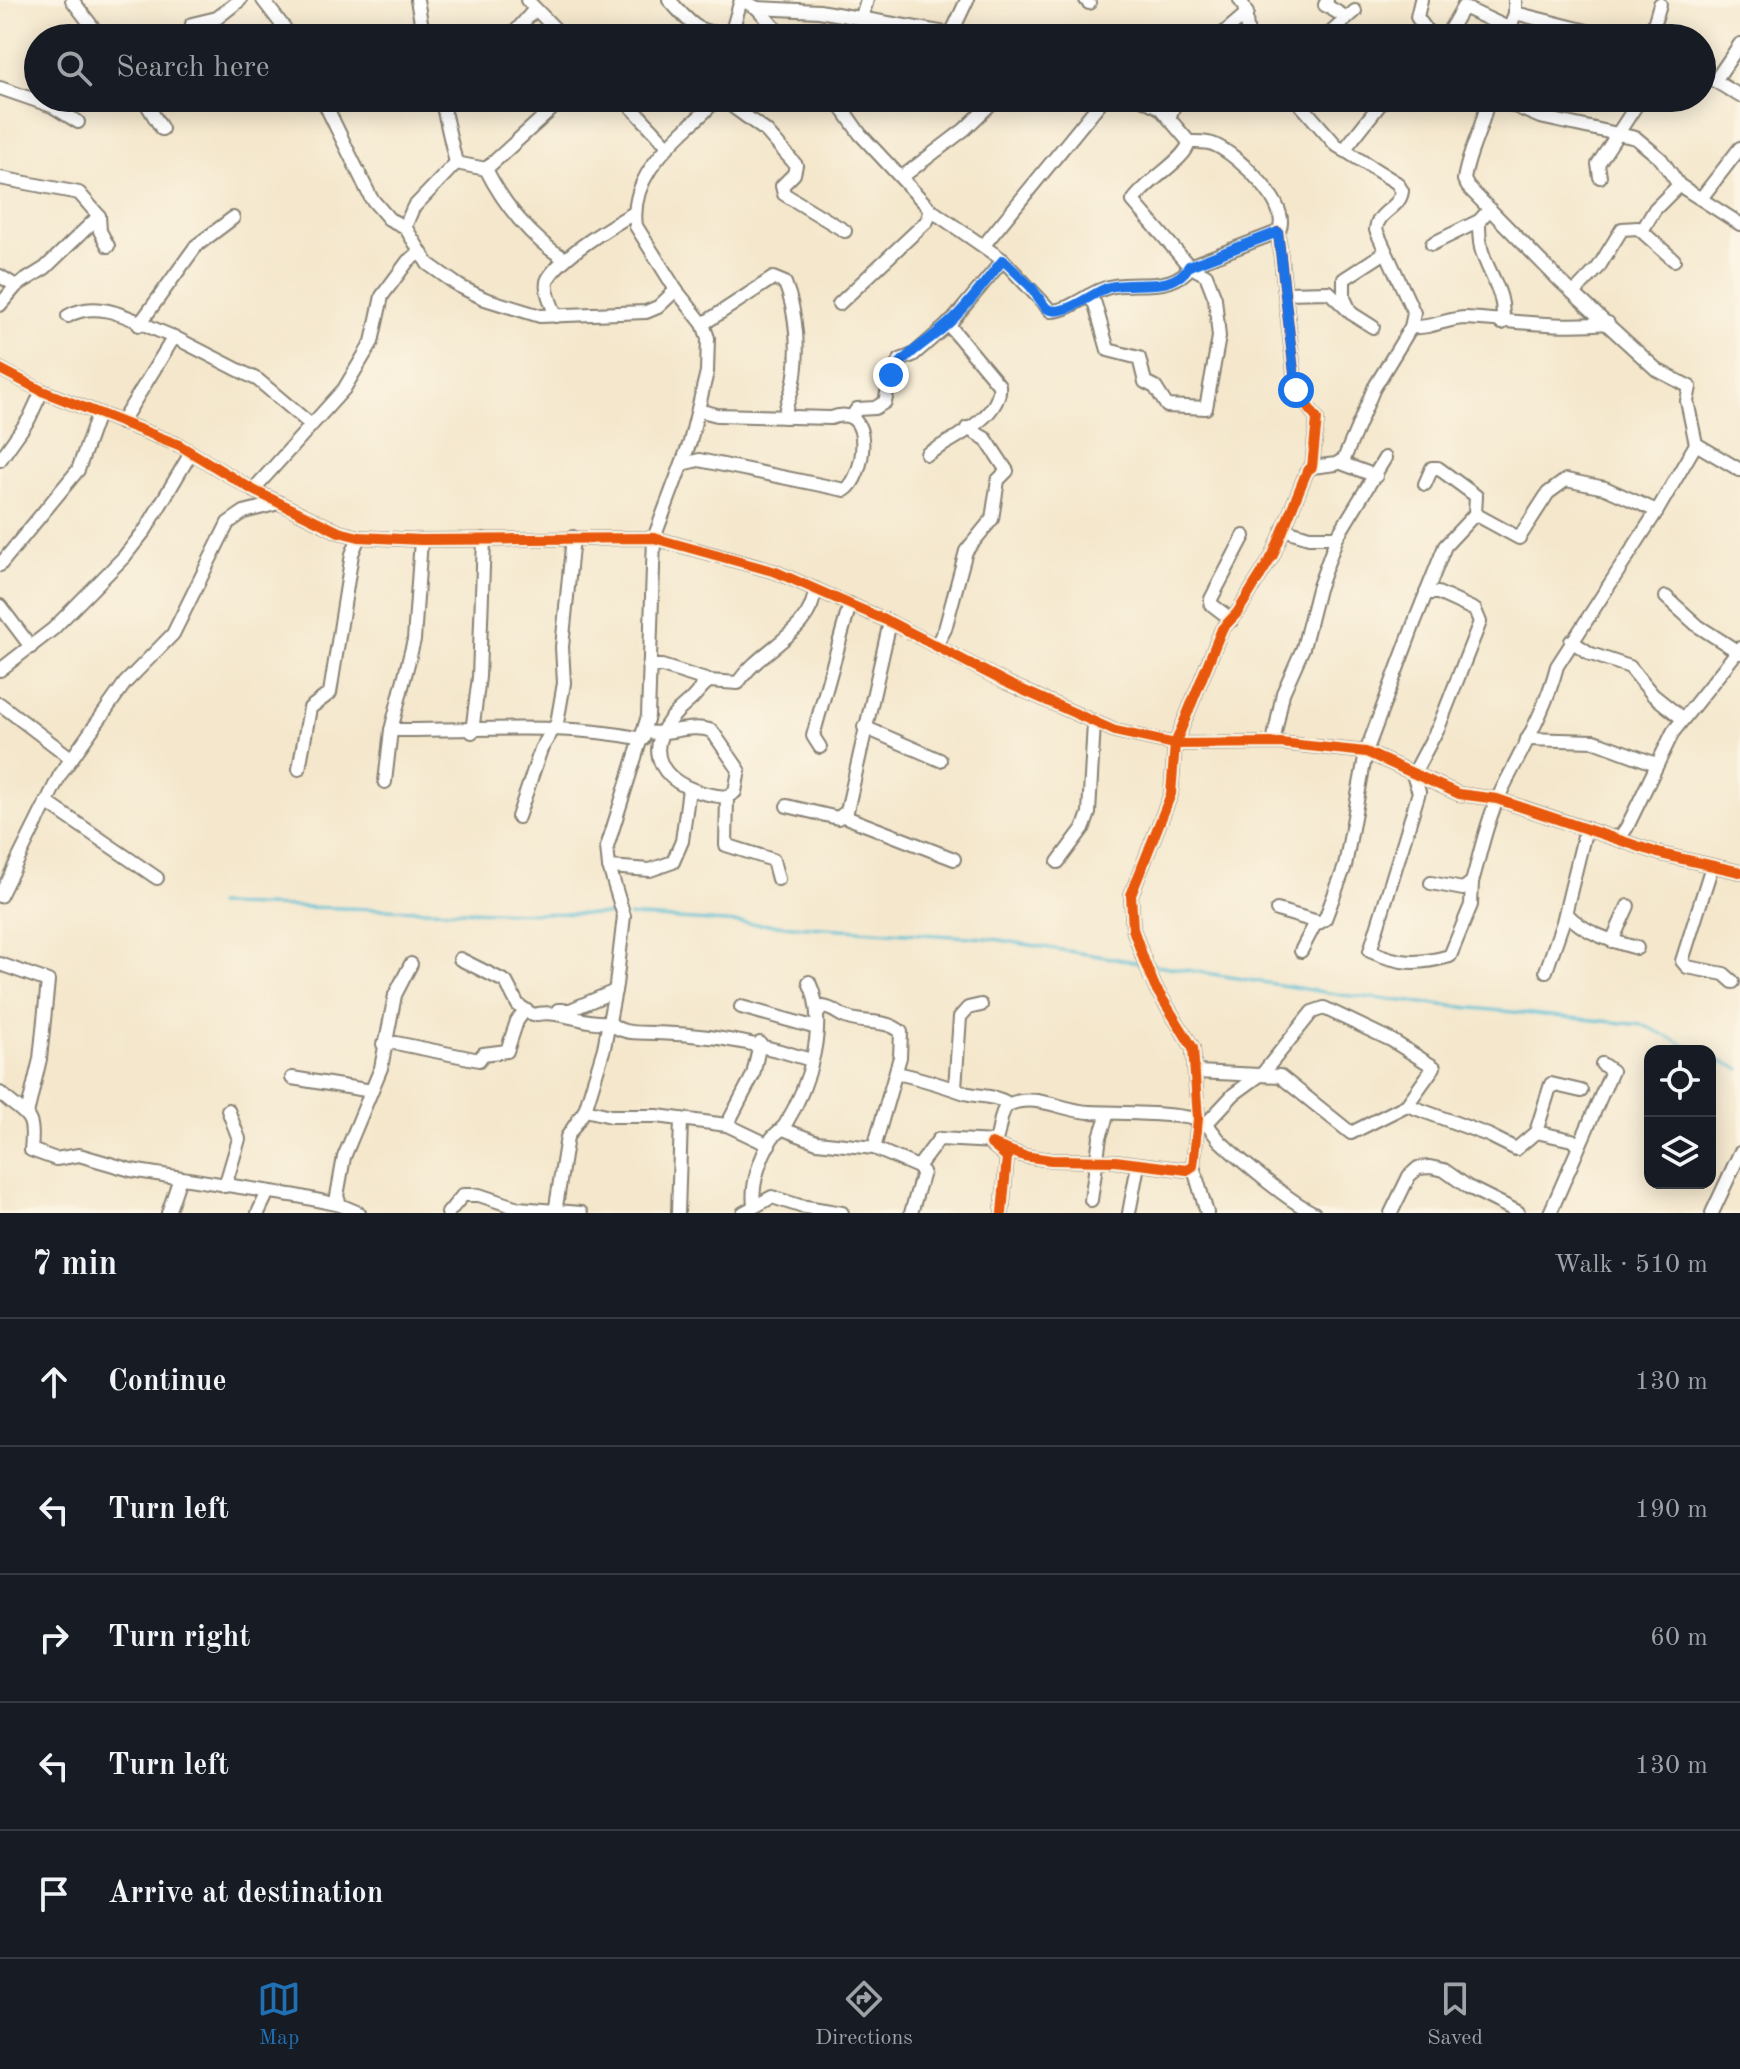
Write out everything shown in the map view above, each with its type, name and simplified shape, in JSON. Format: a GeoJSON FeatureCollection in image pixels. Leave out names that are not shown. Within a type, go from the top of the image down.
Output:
{"type":"FeatureCollection","features":[{"type":"Feature","properties":{"kind":"street"},"geometry":{"type":"LineString","coordinates":[[72,0],[90,24]]}},
{"type":"Feature","properties":{"kind":"street"},"geometry":{"type":"LineString","coordinates":[[192,24],[217,18],[240,0]]}},
{"type":"Feature","properties":{"kind":"street"},"geometry":{"type":"LineString","coordinates":[[263,0],[281,24]]}},
{"type":"Feature","properties":{"kind":"street"},"geometry":{"type":"LineString","coordinates":[[417,0],[421,24]]}},
{"type":"Feature","properties":{"kind":"street"},"geometry":{"type":"LineString","coordinates":[[669,0],[690,24]]}},
{"type":"Feature","properties":{"kind":"street"},"geometry":{"type":"LineString","coordinates":[[734,24],[741,0],[757,8],[771,24]]}},
{"type":"Feature","properties":{"kind":"street"},"geometry":{"type":"LineString","coordinates":[[861,19],[867,0]]}},
{"type":"Feature","properties":{"kind":"street"},"geometry":{"type":"LineString","coordinates":[[956,24],[967,0]]}},
{"type":"Feature","properties":{"kind":"street"},"geometry":{"type":"LineString","coordinates":[[1240,0],[1247,13],[1246,24]]}},
{"type":"Feature","properties":{"kind":"street"},"geometry":{"type":"LineString","coordinates":[[1327,0],[1325,5],[1351,15],[1341,24]]}},
{"type":"Feature","properties":{"kind":"street"},"geometry":{"type":"LineString","coordinates":[[1421,0],[1417,17],[1422,24]]}},
{"type":"Feature","properties":{"kind":"street"},"geometry":{"type":"LineString","coordinates":[[1654,24],[1660,4]]}},
{"type":"Feature","properties":{"kind":"street"},"geometry":{"type":"LineString","coordinates":[[519,24],[531,5],[550,24]]}},
{"type":"Feature","properties":{"kind":"street"},"geometry":{"type":"LineString","coordinates":[[1453,24],[1463,7],[1492,24]]}},
{"type":"Feature","properties":{"kind":"street"},"geometry":{"type":"LineString","coordinates":[[1515,7],[1570,24]]}},
{"type":"Feature","properties":{"kind":"street"},"geometry":{"type":"LineString","coordinates":[[757,8],[819,11],[896,24]]}},
{"type":"Feature","properties":{"kind":"street"},"geometry":{"type":"LineString","coordinates":[[1234,24],[1247,13]]}},
{"type":"Feature","properties":{"kind":"street"},"geometry":{"type":"LineString","coordinates":[[1716,80],[1740,44]]}},
{"type":"Feature","properties":{"kind":"street"},"geometry":{"type":"LineString","coordinates":[[1716,82],[1740,96]]}},
{"type":"Feature","properties":{"kind":"street"},"geometry":{"type":"LineString","coordinates":[[0,88],[24,96]]}},
{"type":"Feature","properties":{"kind":"street"},"geometry":{"type":"LineString","coordinates":[[62,112],[78,122]]}},
{"type":"Feature","properties":{"kind":"street"},"geometry":{"type":"LineString","coordinates":[[152,112],[162,129]]}},
{"type":"Feature","properties":{"kind":"street"},"geometry":{"type":"LineString","coordinates":[[329,112],[371,198],[389,219],[405,227],[419,253],[459,286],[524,313],[556,316],[646,312],[658,307],[676,290]]}},
{"type":"Feature","properties":{"kind":"street"},"geometry":{"type":"LineString","coordinates":[[444,112],[456,163]]}},
{"type":"Feature","properties":{"kind":"street"},"geometry":{"type":"LineString","coordinates":[[486,169],[549,112]]}},
{"type":"Feature","properties":{"kind":"street"},"geometry":{"type":"LineString","coordinates":[[636,112],[668,146]]}},
{"type":"Feature","properties":{"kind":"street"},"geometry":{"type":"LineString","coordinates":[[555,1212],[567,1137],[585,1110],[615,991],[624,916],[609,867],[609,833],[644,736],[654,538],[682,464],[707,372],[708,338],[703,324],[676,290],[636,226],[634,213],[644,178],[668,146],[703,112]]}},
{"type":"Feature","properties":{"kind":"street"},"geometry":{"type":"LineString","coordinates":[[738,112],[766,131],[796,165],[794,174],[782,186],[784,194],[845,231]]}},
{"type":"Feature","properties":{"kind":"street"},"geometry":{"type":"LineString","coordinates":[[845,112],[860,134],[931,210],[1003,260],[1051,311],[1062,311],[1111,286],[1145,287],[1183,276],[1189,266],[1278,232],[1283,224],[1279,206],[1255,178],[1217,145],[1189,142],[1164,112]]}},
{"type":"Feature","properties":{"kind":"street"},"geometry":{"type":"LineString","coordinates":[[902,177],[983,112]]}},
{"type":"Feature","properties":{"kind":"street"},"geometry":{"type":"LineString","coordinates":[[984,245],[1093,112]]}},
{"type":"Feature","properties":{"kind":"street"},"geometry":{"type":"LineString","coordinates":[[1169,118],[1171,112]]}},
{"type":"Feature","properties":{"kind":"street"},"geometry":{"type":"LineString","coordinates":[[1308,112],[1344,150],[1397,183],[1402,191],[1398,202],[1376,222],[1384,253],[1414,313],[1411,327],[1374,388],[1341,463]]}},
{"type":"Feature","properties":{"kind":"street"},"geometry":{"type":"LineString","coordinates":[[1344,150],[1374,112]]}},
{"type":"Feature","properties":{"kind":"street"},"geometry":{"type":"LineString","coordinates":[[1426,593],[1438,593],[1475,610],[1480,622],[1439,726],[1413,775],[1419,792],[1370,951],[1397,963],[1424,964],[1450,956],[1471,905],[1472,882],[1497,799],[1571,641],[1657,511],[1696,444],[1687,401],[1690,387],[1657,370],[1488,211],[1464,180],[1484,112]]}},
{"type":"Feature","properties":{"kind":"street"},"geometry":{"type":"LineString","coordinates":[[1528,112],[1636,138],[1661,159],[1679,185],[1740,224]]}},
{"type":"Feature","properties":{"kind":"street"},"geometry":{"type":"LineString","coordinates":[[1600,177],[1598,164],[1631,112]]}},
{"type":"Feature","properties":{"kind":"street"},"geometry":{"type":"LineString","coordinates":[[1088,296],[1095,304],[1110,352],[1139,358],[1145,382],[1155,387],[1167,406],[1201,410],[1208,402],[1219,337],[1215,298],[1206,275],[1189,266],[1133,201],[1153,177],[1178,160],[1189,142]]}},
{"type":"Feature","properties":{"kind":"street"},"geometry":{"type":"LineString","coordinates":[[1702,197],[1740,148]]}},
{"type":"Feature","properties":{"kind":"street"},"geometry":{"type":"LineString","coordinates":[[405,227],[413,208],[456,163]]}},
{"type":"Feature","properties":{"kind":"street"},"geometry":{"type":"LineString","coordinates":[[456,163],[486,169]]}},
{"type":"Feature","properties":{"kind":"street"},"geometry":{"type":"LineString","coordinates":[[486,169],[499,194],[533,234],[565,259]]}},
{"type":"Feature","properties":{"kind":"street"},"geometry":{"type":"LineString","coordinates":[[0,178],[79,193],[99,216],[100,231],[108,246]]}},
{"type":"Feature","properties":{"kind":"street"},"geometry":{"type":"LineString","coordinates":[[1642,231],[1655,209],[1679,185]]}},
{"type":"Feature","properties":{"kind":"street"},"geometry":{"type":"LineString","coordinates":[[839,304],[927,221],[931,210]]}},
{"type":"Feature","properties":{"kind":"street"},"geometry":{"type":"LineString","coordinates":[[1432,244],[1479,221],[1488,211]]}},
{"type":"Feature","properties":{"kind":"street"},"geometry":{"type":"LineString","coordinates":[[556,316],[547,286],[548,278],[565,259],[634,213]]}},
{"type":"Feature","properties":{"kind":"street"},"geometry":{"type":"LineString","coordinates":[[0,305],[16,286],[45,268],[99,216]]}},
{"type":"Feature","properties":{"kind":"street"},"geometry":{"type":"LineString","coordinates":[[139,325],[196,246],[233,218]]}},
{"type":"Feature","properties":{"kind":"street"},"geometry":{"type":"LineString","coordinates":[[1479,221],[1481,248],[1504,308],[1502,323]]}},
{"type":"Feature","properties":{"kind":"street"},"geometry":{"type":"LineString","coordinates":[[1575,292],[1598,268],[1622,229],[1642,231],[1674,260]]}},
{"type":"Feature","properties":{"kind":"street"},"geometry":{"type":"LineString","coordinates":[[1278,232],[1296,390],[1317,419],[1312,467]]}},
{"type":"Feature","properties":{"kind":"street"},"geometry":{"type":"LineString","coordinates":[[253,490],[344,389],[372,342],[382,296],[408,261],[419,253]]}},
{"type":"Feature","properties":{"kind":"street"},"geometry":{"type":"LineString","coordinates":[[1351,313],[1344,298],[1344,279],[1384,253]]}},
{"type":"Feature","properties":{"kind":"street"},"geometry":{"type":"LineString","coordinates":[[853,415],[857,409],[875,408],[885,402],[891,375],[900,360],[913,355],[948,324],[1003,260]]}},
{"type":"Feature","properties":{"kind":"street"},"geometry":{"type":"LineString","coordinates":[[0,276],[16,286]]}},
{"type":"Feature","properties":{"kind":"street"},"geometry":{"type":"LineString","coordinates":[[703,324],[773,278],[785,283],[796,319],[793,385],[785,404],[785,417]]}},
{"type":"Feature","properties":{"kind":"street"},"geometry":{"type":"LineString","coordinates":[[1285,293],[1329,292],[1351,313],[1373,327]]}},
{"type":"Feature","properties":{"kind":"street"},"geometry":{"type":"LineString","coordinates":[[68,316],[91,307],[122,315],[139,325],[174,337],[258,380],[310,424]]}},
{"type":"Feature","properties":{"kind":"street"},"geometry":{"type":"LineString","coordinates":[[1411,327],[1425,328],[1462,318],[1576,326],[1608,323]]}},
{"type":"Feature","properties":{"kind":"street"},"geometry":{"type":"LineString","coordinates":[[927,454],[967,428],[996,404],[999,385],[948,324]]}},
{"type":"Feature","properties":{"kind":"street"},"geometry":{"type":"LineString","coordinates":[[121,423],[174,337]]}},
{"type":"Feature","properties":{"kind":"street"},"geometry":{"type":"LineString","coordinates":[[0,369],[42,391],[191,453],[253,490],[339,532],[359,537],[421,540],[654,538],[776,572],[890,622],[1094,723],[1175,744],[1273,743],[1366,752],[1459,794],[1497,799],[1661,854],[1740,872]]}},
{"type":"Feature","properties":{"kind":"street"},"geometry":{"type":"LineString","coordinates":[[0,460],[29,419],[42,391]]}},
{"type":"Feature","properties":{"kind":"street"},"geometry":{"type":"LineString","coordinates":[[682,464],[699,460],[845,490],[858,475],[861,450],[858,420],[853,415],[846,413],[831,418],[717,415],[698,410]]}},
{"type":"Feature","properties":{"kind":"street"},"geometry":{"type":"LineString","coordinates":[[0,565],[78,470],[98,414]]}},
{"type":"Feature","properties":{"kind":"street"},"geometry":{"type":"LineString","coordinates":[[936,646],[945,629],[966,551],[992,519],[998,480],[1007,471],[986,439],[967,428]]}},
{"type":"Feature","properties":{"kind":"street"},"geometry":{"type":"LineString","coordinates":[[1696,444],[1740,470]]}},
{"type":"Feature","properties":{"kind":"street"},"geometry":{"type":"LineString","coordinates":[[0,670],[31,647],[124,557],[146,529],[191,453]]}},
{"type":"Feature","properties":{"kind":"street"},"geometry":{"type":"LineString","coordinates":[[1273,743],[1283,693],[1303,648],[1310,617],[1317,604],[1318,589],[1337,537],[1385,458]]}},
{"type":"Feature","properties":{"kind":"street"},"geometry":{"type":"LineString","coordinates":[[1207,1213],[1193,1166],[1202,1121],[1193,1048],[1155,987],[1130,913],[1137,875],[1171,794],[1175,744],[1222,629],[1232,620],[1262,573],[1307,471],[1312,467],[1341,463],[1376,476]]}},
{"type":"Feature","properties":{"kind":"street"},"geometry":{"type":"LineString","coordinates":[[1301,951],[1318,922],[1325,919],[1345,866],[1366,752],[1426,593],[1445,546],[1475,514],[1476,496],[1438,468],[1432,468],[1425,484]]}},
{"type":"Feature","properties":{"kind":"street"},"geometry":{"type":"LineString","coordinates":[[1475,514],[1519,538],[1548,493],[1566,480],[1605,488],[1657,511]]}},
{"type":"Feature","properties":{"kind":"street"},"geometry":{"type":"LineString","coordinates":[[0,896],[4,874],[71,758],[125,683],[173,634],[228,523],[244,512],[279,503]]}},
{"type":"Feature","properties":{"kind":"street"},"geometry":{"type":"LineString","coordinates":[[1283,529],[1309,537],[1337,537]]}},
{"type":"Feature","properties":{"kind":"street"},"geometry":{"type":"LineString","coordinates":[[1232,620],[1211,604],[1211,599],[1244,536]]}},
{"type":"Feature","properties":{"kind":"street"},"geometry":{"type":"LineString","coordinates":[[299,769],[310,708],[330,693],[352,554],[359,537]]}},
{"type":"Feature","properties":{"kind":"street"},"geometry":{"type":"LineString","coordinates":[[518,817],[549,731],[557,723],[564,683],[562,647],[573,537]]}},
{"type":"Feature","properties":{"kind":"street"},"geometry":{"type":"LineString","coordinates":[[472,732],[479,677],[484,539]]}},
{"type":"Feature","properties":{"kind":"street"},"geometry":{"type":"LineString","coordinates":[[385,782],[391,730],[414,640],[421,540]]}},
{"type":"Feature","properties":{"kind":"street"},"geometry":{"type":"LineString","coordinates":[[649,666],[662,666],[709,681],[738,683],[761,655],[806,617],[814,604],[815,589]]}},
{"type":"Feature","properties":{"kind":"street"},"geometry":{"type":"LineString","coordinates":[[1611,837],[1621,836],[1656,764],[1683,719],[1739,651],[1698,626],[1666,597]]}},
{"type":"Feature","properties":{"kind":"street"},"geometry":{"type":"LineString","coordinates":[[820,747],[813,736],[850,604]]}},
{"type":"Feature","properties":{"kind":"street"},"geometry":{"type":"LineString","coordinates":[[0,606],[31,647]]}},
{"type":"Feature","properties":{"kind":"street"},"geometry":{"type":"LineString","coordinates":[[843,816],[853,793],[864,727],[890,622]]}},
{"type":"Feature","properties":{"kind":"street"},"geometry":{"type":"LineString","coordinates":[[1571,641],[1591,654],[1630,667],[1653,695],[1683,719]]}},
{"type":"Feature","properties":{"kind":"street"},"geometry":{"type":"LineString","coordinates":[[391,730],[549,731],[644,736],[659,734],[693,728],[712,731],[739,770],[735,792],[727,797],[689,789],[671,780],[664,771],[659,734],[675,711],[709,681]]}},
{"type":"Feature","properties":{"kind":"street"},"geometry":{"type":"LineString","coordinates":[[0,704],[71,758]]}},
{"type":"Feature","properties":{"kind":"street"},"geometry":{"type":"LineString","coordinates":[[1058,862],[1084,827],[1089,813],[1094,723]]}},
{"type":"Feature","properties":{"kind":"street"},"geometry":{"type":"LineString","coordinates":[[864,727],[940,760]]}},
{"type":"Feature","properties":{"kind":"street"},"geometry":{"type":"LineString","coordinates":[[1527,739],[1594,741],[1656,764]]}},
{"type":"Feature","properties":{"kind":"street"},"geometry":{"type":"LineString","coordinates":[[609,867],[650,870],[673,862],[682,841],[689,789]]}},
{"type":"Feature","properties":{"kind":"street"},"geometry":{"type":"LineString","coordinates":[[727,797],[726,845],[773,860],[778,879]]}},
{"type":"Feature","properties":{"kind":"street"},"geometry":{"type":"LineString","coordinates":[[46,802],[157,878]]}},
{"type":"Feature","properties":{"kind":"street"},"geometry":{"type":"LineString","coordinates":[[787,806],[823,816],[843,816],[954,859]]}},
{"type":"Feature","properties":{"kind":"street"},"geometry":{"type":"LineString","coordinates":[[1546,971],[1566,913],[1586,828]]}},
{"type":"Feature","properties":{"kind":"street"},"geometry":{"type":"LineString","coordinates":[[1712,866],[1682,961],[1687,967],[1724,974],[1733,982]]}},
{"type":"Feature","properties":{"kind":"street"},"geometry":{"type":"LineString","coordinates":[[1431,883],[1463,889],[1472,882]]}},
{"type":"Feature","properties":{"kind":"street"},"geometry":{"type":"LineString","coordinates":[[1612,941],[1628,906]]}},
{"type":"Feature","properties":{"kind":"street"},"geometry":{"type":"LineString","coordinates":[[1277,910],[1318,922]]}},
{"type":"Feature","properties":{"kind":"street"},"geometry":{"type":"LineString","coordinates":[[1566,913],[1575,923],[1612,941],[1637,948]]}},
{"type":"Feature","properties":{"kind":"street"},"geometry":{"type":"LineString","coordinates":[[460,959],[506,982],[518,1005],[533,1015],[555,1013],[615,991]]}},
{"type":"Feature","properties":{"kind":"street"},"geometry":{"type":"LineString","coordinates":[[0,964],[48,981],[40,1059],[27,1114]]}},
{"type":"Feature","properties":{"kind":"street"},"geometry":{"type":"LineString","coordinates":[[340,1205],[337,1196],[344,1157],[381,1068],[383,1044],[393,1014],[395,995],[411,964]]}},
{"type":"Feature","properties":{"kind":"street"},"geometry":{"type":"LineString","coordinates":[[749,1209],[757,1175],[769,1145],[783,1129],[808,1075],[819,1002],[809,982]]}},
{"type":"Feature","properties":{"kind":"street"},"geometry":{"type":"LineString","coordinates":[[955,1088],[960,1017],[968,1008],[981,1005]]}},
{"type":"Feature","properties":{"kind":"street"},"geometry":{"type":"LineString","coordinates":[[741,1007],[817,1028]]}},
{"type":"Feature","properties":{"kind":"street"},"geometry":{"type":"LineString","coordinates":[[818,1013],[823,1007],[829,1007],[849,1019],[896,1028],[903,1043],[874,1148]]}},
{"type":"Feature","properties":{"kind":"street"},"geometry":{"type":"LineString","coordinates":[[1197,1072],[1262,1074],[1280,1076],[1351,1133],[1407,1105],[1433,1065],[1391,1040],[1324,1008],[1312,1012],[1262,1074],[1202,1121]]}},
{"type":"Feature","properties":{"kind":"street"},"geometry":{"type":"LineString","coordinates":[[383,1044],[479,1060],[483,1054],[507,1051],[517,1021],[525,1010]]}},
{"type":"Feature","properties":{"kind":"street"},"geometry":{"type":"LineString","coordinates":[[555,1013],[592,1024],[609,1022],[622,1032],[698,1033],[760,1043],[811,1060]]}},
{"type":"Feature","properties":{"kind":"street"},"geometry":{"type":"LineString","coordinates":[[727,1125],[753,1075],[760,1043]]}},
{"type":"Feature","properties":{"kind":"street"},"geometry":{"type":"LineString","coordinates":[[1550,1213],[1577,1145],[1612,1071],[1602,1064]]}},
{"type":"Feature","properties":{"kind":"street"},"geometry":{"type":"LineString","coordinates":[[896,1073],[999,1098],[1009,1104],[1047,1103],[1068,1111],[1202,1121],[1221,1142],[1314,1213]]}},
{"type":"Feature","properties":{"kind":"street"},"geometry":{"type":"LineString","coordinates":[[292,1078],[372,1091]]}},
{"type":"Feature","properties":{"kind":"street"},"geometry":{"type":"LineString","coordinates":[[1407,1105],[1516,1149],[1536,1132],[1551,1084],[1581,1091]]}},
{"type":"Feature","properties":{"kind":"street"},"geometry":{"type":"LineString","coordinates":[[0,1093],[27,1114],[35,1133],[31,1150],[43,1155],[56,1159],[79,1155],[131,1170],[340,1205],[359,1213]]}},
{"type":"Feature","properties":{"kind":"street"},"geometry":{"type":"LineString","coordinates":[[991,1144],[1001,1131],[1002,1115],[1009,1104]]}},
{"type":"Feature","properties":{"kind":"street"},"geometry":{"type":"LineString","coordinates":[[225,1186],[239,1139],[228,1110]]}},
{"type":"Feature","properties":{"kind":"street"},"geometry":{"type":"LineString","coordinates":[[585,1110],[611,1116],[727,1125],[769,1145]]}},
{"type":"Feature","properties":{"kind":"street"},"geometry":{"type":"LineString","coordinates":[[1091,1200],[1108,1113]]}},
{"type":"Feature","properties":{"kind":"street"},"geometry":{"type":"LineString","coordinates":[[678,1213],[681,1120]]}},
{"type":"Feature","properties":{"kind":"street"},"geometry":{"type":"LineString","coordinates":[[783,1129],[817,1142],[874,1148],[918,1167],[923,1172],[911,1213],[924,1213]]}},
{"type":"Feature","properties":{"kind":"street"},"geometry":{"type":"LineString","coordinates":[[1536,1132],[1572,1140],[1577,1145]]}},
{"type":"Feature","properties":{"kind":"street"},"geometry":{"type":"LineString","coordinates":[[918,1167],[939,1139],[991,1144],[1024,1156],[1097,1164],[1187,1170],[1193,1166]]}},
{"type":"Feature","properties":{"kind":"street"},"geometry":{"type":"LineString","coordinates":[[991,1144],[1007,1157],[1002,1213]]}},
{"type":"Feature","properties":{"kind":"street"},"geometry":{"type":"LineString","coordinates":[[1712,1213],[1740,1153]]}},
{"type":"Feature","properties":{"kind":"street"},"geometry":{"type":"LineString","coordinates":[[1129,1213],[1138,1165]]}},
{"type":"Feature","properties":{"kind":"street"},"geometry":{"type":"LineString","coordinates":[[1391,1213],[1406,1189],[1409,1176],[1418,1168],[1430,1167],[1444,1170],[1468,1187],[1518,1213]]}},
{"type":"Feature","properties":{"kind":"street"},"geometry":{"type":"LineString","coordinates":[[168,1213],[180,1178]]}},
{"type":"Feature","properties":{"kind":"street"},"geometry":{"type":"LineString","coordinates":[[258,1213],[267,1194]]}},
{"type":"Feature","properties":{"kind":"street"},"geometry":{"type":"LineString","coordinates":[[448,1213],[463,1195],[479,1195],[518,1208],[581,1213]]}},
{"type":"Feature","properties":{"kind":"street"},"geometry":{"type":"LineString","coordinates":[[749,1209],[772,1197],[803,1210],[842,1213]]}},
{"type":"Feature","properties":{"kind":"waterway"},"geometry":{"type":"LineString","coordinates":[[217,905],[621,915]]}},
{"type":"Feature","properties":{"kind":"waterway"},"geometry":{"type":"LineString","coordinates":[[629,916],[987,938],[1142,963]]}},
{"type":"Feature","properties":{"kind":"waterway"},"geometry":{"type":"LineString","coordinates":[[1150,964],[1342,995],[1643,1025],[1686,1045]]}},
{"type":"Feature","properties":{"kind":"waterway"},"geometry":{"type":"LineString","coordinates":[[1716,1059],[1740,1069]]}},
{"type":"Feature","properties":{"kind":"cycle path"},"geometry":{"type":"LineString","coordinates":[[1002,1213],[1007,1157],[991,1144],[1024,1156],[1051,1160],[1115,1161],[1187,1170],[1193,1166],[1198,1119],[1193,1048],[1155,987],[1145,963],[1133,929],[1131,895],[1171,794],[1175,744],[1222,629],[1237,613],[1273,555],[1307,471],[1312,467],[1317,419],[1296,390],[1278,232]]}},
{"type":"Feature","properties":{"kind":"cycle path"},"geometry":{"type":"LineString","coordinates":[[0,369],[42,391],[179,445],[253,490],[339,532],[359,537],[421,540],[654,538],[776,572],[890,622],[1007,683],[1115,731],[1175,744],[1280,743],[1366,752],[1459,794],[1497,799],[1661,854],[1740,872]]}},
{"type":"Feature","properties":{"kind":"route"},"geometry":{"type":"LineString","coordinates":[[891,375],[900,360],[913,355],[953,320],[1003,260],[1031,287],[1046,308],[1062,311],[1111,286],[1133,284],[1145,287],[1183,276],[1189,266],[1278,232],[1296,390]]}}]}
